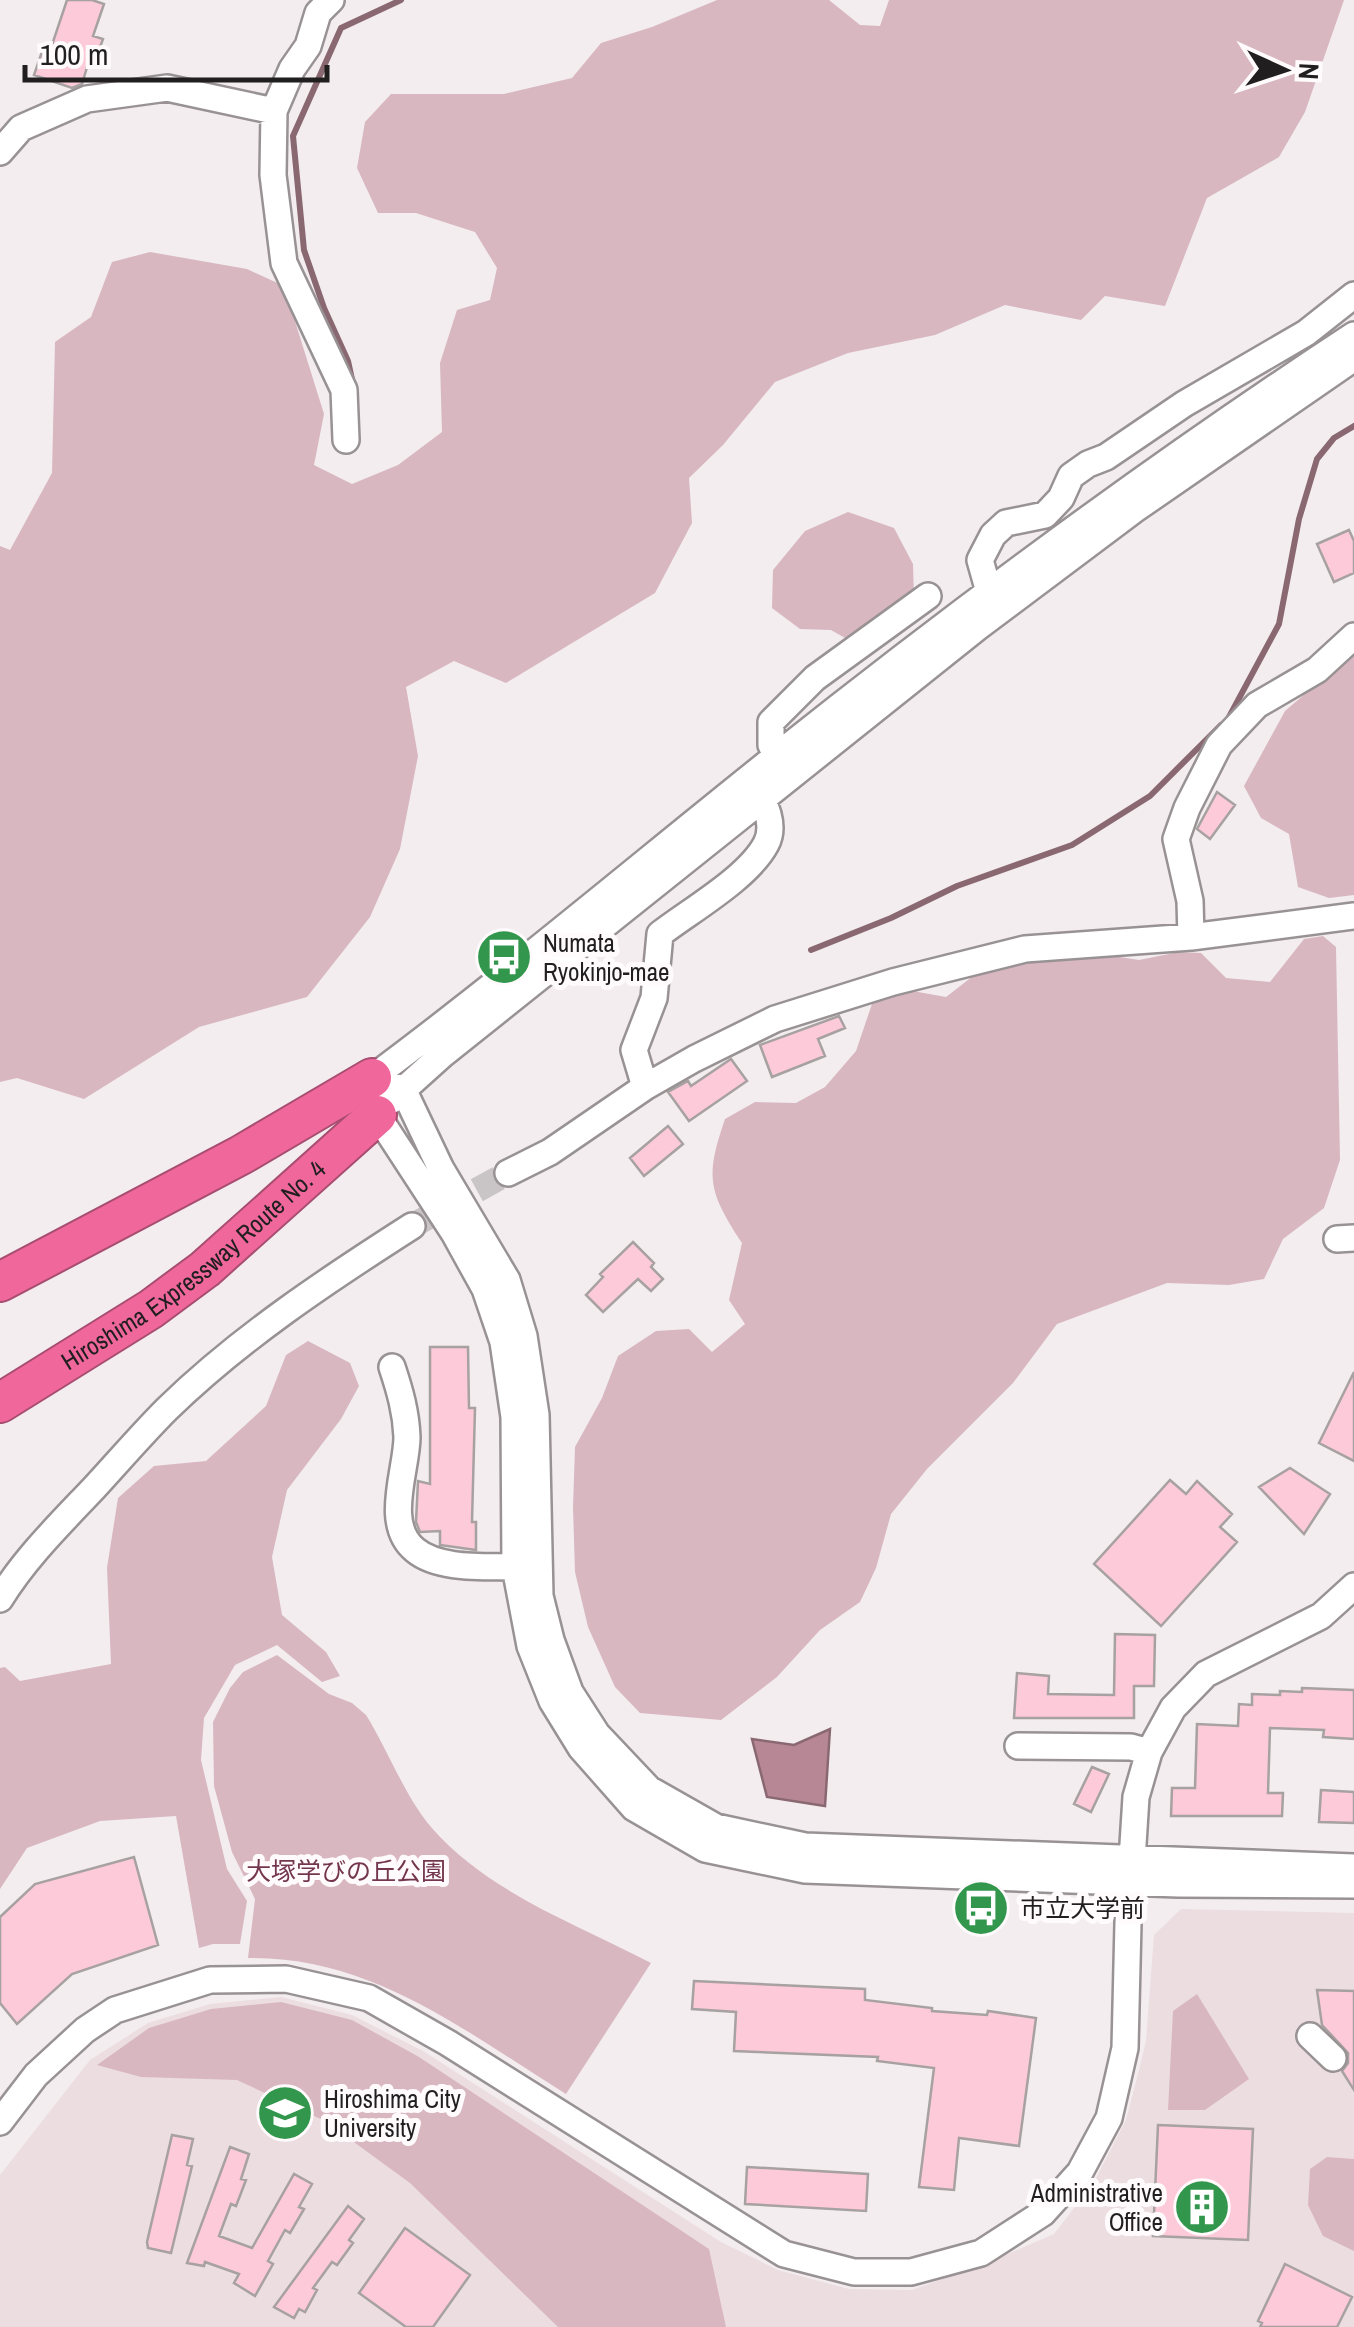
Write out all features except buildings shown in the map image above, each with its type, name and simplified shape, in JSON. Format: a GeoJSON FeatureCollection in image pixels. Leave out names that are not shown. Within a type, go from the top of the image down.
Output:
{"type":"FeatureCollection","features":[{"type":"Feature","properties":{"kind":"highway","name":"Hiroshima Expressway Route No. 4"},"geometry":{"type":"LineString","coordinates":[[0,1282],[241,1156],[384,1094]]}},
{"type":"Feature","properties":{"kind":"highway","name":"Hiroshima Expressway Route No. 4"},"geometry":{"type":"LineString","coordinates":[[0,1404],[151,1309],[205,1269],[384,1094]]}},
{"type":"Feature","properties":{"kind":"street"},"geometry":{"type":"LineString","coordinates":[[331,0],[318,13],[308,46],[292,69],[274,111],[273,175],[284,262],[344,390],[346,440]]}},
{"type":"Feature","properties":{"kind":"street"},"geometry":{"type":"LineString","coordinates":[[0,152],[21,128],[86,100],[167,88],[274,111]]}},
{"type":"Feature","properties":{"kind":"street"},"geometry":{"type":"LineString","coordinates":[[988,592],[980,560],[993,535],[1006,524],[1045,515],[1061,498],[1071,476],[1306,333],[1354,295]]}},
{"type":"Feature","properties":{"kind":"street"},"geometry":{"type":"LineString","coordinates":[[384,1094],[777,756],[988,592],[1219,424],[1354,335]]}},
{"type":"Feature","properties":{"kind":"street"},"geometry":{"type":"LineString","coordinates":[[384,1094],[978,627],[1102,533],[1354,358]]}},
{"type":"Feature","properties":{"kind":"street"},"geometry":{"type":"LineString","coordinates":[[777,756],[771,745],[772,722],[815,678],[928,596]]}},
{"type":"Feature","properties":{"kind":"street"},"geometry":{"type":"LineString","coordinates":[[1191,937],[1190,900],[1176,839],[1219,744],[1256,705],[1317,670],[1354,636]]}},
{"type":"Feature","properties":{"kind":"street"},"geometry":{"type":"LineString","coordinates":[[645,1087],[634,1050],[654,998],[660,934],[750,866],[768,841],[770,815],[762,800]]}},
{"type":"Feature","properties":{"kind":"street"},"geometry":{"type":"LineString","coordinates":[[508,1173],[550,1152],[645,1087],[775,1019],[892,982],[1025,949],[1191,937],[1354,916]]}},
{"type":"Feature","properties":{"kind":"street"},"geometry":{"type":"LineString","coordinates":[[384,1094],[485,1289],[503,1342],[514,1417],[515,1567],[530,1646],[552,1702],[582,1748],[634,1808],[705,1849],[805,1870],[1354,1867]]}},
{"type":"Feature","properties":{"kind":"street"},"geometry":{"type":"LineString","coordinates":[[384,1094],[441,1169],[506,1280],[524,1336],[536,1415],[540,1596],[551,1640],[570,1692],[597,1734],[650,1789],[716,1827],[805,1846],[1354,1885]]}},
{"type":"Feature","properties":{"kind":"street"},"geometry":{"type":"LineString","coordinates":[[0,1599],[10,1581],[50,1535],[168,1408],[257,1331],[412,1226]]}},
{"type":"Feature","properties":{"kind":"street"},"geometry":{"type":"LineString","coordinates":[[392,1368],[405,1407],[407,1442],[398,1510],[401,1529],[414,1550],[444,1562],[515,1567]]}},
{"type":"Feature","properties":{"kind":"street"},"geometry":{"type":"LineString","coordinates":[[0,2122],[36,2075],[115,2010],[210,1980],[286,1979],[368,1998],[448,2043],[784,2254],[854,2272],[910,2272],[981,2253],[1044,2213],[1080,2172],[1109,2118],[1125,2048],[1136,1797],[1149,1752],[1173,1708],[1206,1674],[1322,1616],[1354,1586]]}},
{"type":"Feature","properties":{"kind":"street"},"geometry":{"type":"LineString","coordinates":[[1018,1746],[1131,1747],[1149,1752]]}},
{"type":"Feature","properties":{"kind":"street"},"geometry":{"type":"LineString","coordinates":[[1310,2036],[1332,2058]]}},
{"type":"Feature","properties":{"kind":"shaded area"},"geometry":{"type":"Polygon","coordinates":[[[830,1729],[825,1806],[767,1797],[752,1739],[794,1745],[830,1729]]]}},
{"type":"Feature","properties":{"kind":"shaded area","name":"Hiroshima City University"},"geometry":{"type":"Polygon","coordinates":[[[1181,1909],[1354,1913],[1354,2327],[0,2327],[0,2175],[90,2060],[148,2023],[210,2004],[281,1997],[352,2015],[423,2051],[721,2242],[778,2270],[849,2289],[912,2290],[1054,2234],[1094,2182],[1126,2120],[1140,2066],[1146,2041],[1154,1935],[1181,1909]]]}},
{"type":"Feature","properties":{"kind":"green space"},"geometry":{"type":"Polygon","coordinates":[[[717,0],[829,0],[860,25],[880,26],[889,0],[1344,0],[1305,112],[1279,157],[1207,198],[1165,306],[1105,296],[1081,320],[1005,305],[935,335],[848,353],[775,382],[723,445],[689,478],[692,523],[655,593],[506,683],[454,661],[406,687],[418,756],[400,849],[370,917],[307,997],[199,1027],[84,1099],[17,1078],[0,1082],[0,546],[10,550],[52,473],[55,342],[91,317],[112,262],[150,252],[247,269],[284,286],[324,414],[314,465],[352,484],[398,465],[442,432],[440,363],[457,310],[490,300],[497,268],[475,232],[416,213],[378,213],[357,168],[365,122],[391,94],[504,94],[572,78],[601,43],[717,0]]]}},
{"type":"Feature","properties":{"kind":"green space"},"geometry":{"type":"Polygon","coordinates":[[[848,512],[894,528],[913,564],[914,598],[854,643],[831,630],[800,629],[772,608],[773,570],[805,531],[848,512]]]}},
{"type":"Feature","properties":{"kind":"green space"},"geometry":{"type":"Polygon","coordinates":[[[1354,652],[1354,895],[1329,898],[1298,887],[1289,834],[1261,818],[1244,786],[1285,711],[1354,652]]]}},
{"type":"Feature","properties":{"kind":"green space"},"geometry":{"type":"Polygon","coordinates":[[[1323,936],[1336,947],[1340,1160],[1324,1208],[1283,1239],[1264,1279],[1229,1285],[1167,1283],[1057,1324],[1013,1383],[927,1469],[891,1514],[876,1568],[860,1602],[820,1630],[777,1677],[721,1720],[640,1713],[615,1687],[588,1627],[575,1572],[575,1447],[602,1398],[618,1356],[656,1331],[689,1329],[712,1352],[745,1324],[729,1300],[742,1243],[722,1210],[713,1183],[714,1156],[725,1119],[755,1102],[796,1103],[825,1087],[856,1051],[873,1001],[907,990],[946,997],[977,973],[1025,958],[1094,953],[1139,960],[1179,952],[1201,953],[1226,978],[1270,982],[1304,939],[1323,936]]]}},
{"type":"Feature","properties":{"kind":"green space"},"geometry":{"type":"Polygon","coordinates":[[[308,1341],[350,1363],[359,1386],[341,1419],[287,1490],[272,1557],[282,1615],[326,1652],[340,1676],[322,1682],[277,1645],[235,1665],[204,1718],[201,1760],[227,1869],[247,1901],[240,1944],[199,1948],[176,1816],[100,1821],[27,1848],[0,1889],[0,1668],[5,1667],[20,1681],[111,1664],[107,1568],[118,1498],[154,1466],[206,1461],[266,1406],[286,1355],[308,1341]]]}},
{"type":"Feature","properties":{"kind":"green space","name":"大塚学びの丘公園"},"geometry":{"type":"Polygon","coordinates":[[[277,1655],[329,1694],[352,1703],[366,1715],[431,1827],[479,1871],[535,1905],[651,1963],[566,2094],[454,2023],[377,1984],[293,1961],[248,1958],[255,1899],[232,1852],[214,1786],[213,1722],[243,1672],[277,1655]]]}},
{"type":"Feature","properties":{"kind":"green space"},"geometry":{"type":"Polygon","coordinates":[[[1197,1994],[1249,2079],[1205,2110],[1168,2110],[1173,2011],[1197,1994]]]}},
{"type":"Feature","properties":{"kind":"green space"},"geometry":{"type":"Polygon","coordinates":[[[281,2002],[352,2020],[419,2057],[709,2249],[726,2327],[558,2327],[410,2183],[325,2121],[237,2080],[141,2077],[97,2065],[149,2028],[211,2009],[281,2002]]]}},
{"type":"Feature","properties":{"kind":"green space"},"geometry":{"type":"Polygon","coordinates":[[[1327,2157],[1354,2159],[1354,2251],[1323,2236],[1308,2205],[1310,2169],[1327,2157]]]}},
{"type":"Feature","properties":{"kind":"waterway"},"geometry":{"type":"LineString","coordinates":[[353,384],[348,361],[304,250],[293,136],[341,28],[401,0]]}},
{"type":"Feature","properties":{"kind":"waterway"},"geometry":{"type":"LineString","coordinates":[[1229,717],[1279,624],[1299,519],[1317,459],[1334,438],[1354,426]]}},
{"type":"Feature","properties":{"kind":"waterway"},"geometry":{"type":"LineString","coordinates":[[811,950],[957,886],[1072,845],[1150,796],[1221,725]]}},
{"type":"Feature","properties":{"kind":"tunnel"},"geometry":{"type":"LineString","coordinates":[[412,1226],[508,1173]]}},
{"type":"Feature","properties":{"kind":"place","name":"Numata Ryokinjo-mae"},"geometry":{"type":"Point","coordinates":[504,957]}},
{"type":"Feature","properties":{"kind":"place","name":"市立大学前"},"geometry":{"type":"Point","coordinates":[981,1908]}},
{"type":"Feature","properties":{"kind":"place","name":"Hiroshima City University"},"geometry":{"type":"Point","coordinates":[285,2113]}},
{"type":"Feature","properties":{"kind":"place","name":"Administrative Office"},"geometry":{"type":"Point","coordinates":[1202,2207]}}]}
